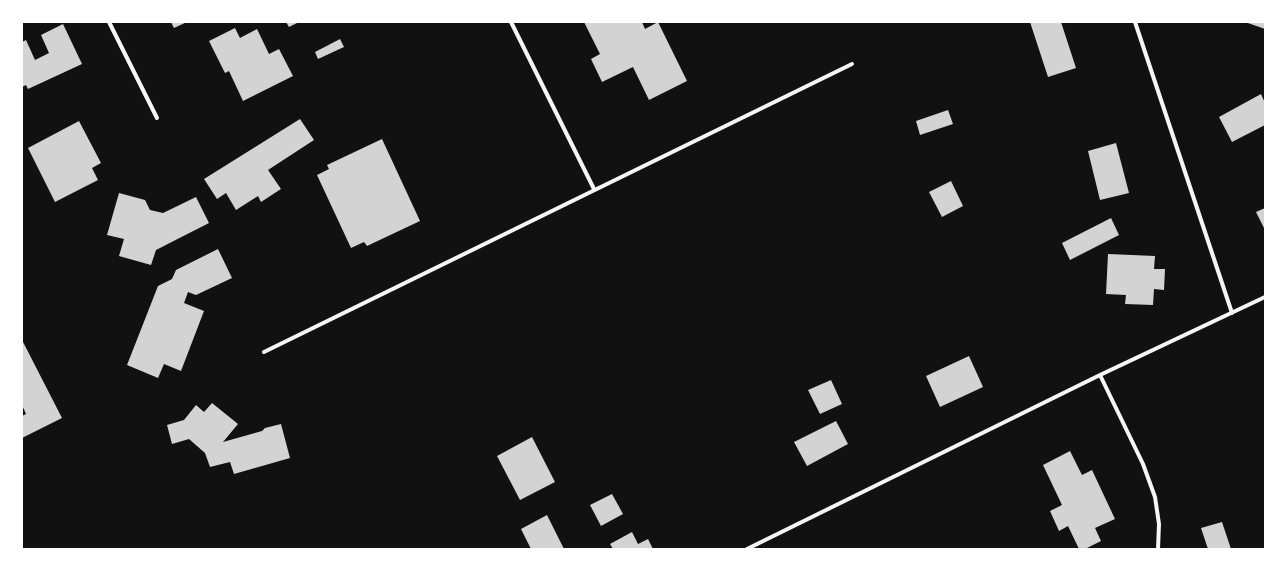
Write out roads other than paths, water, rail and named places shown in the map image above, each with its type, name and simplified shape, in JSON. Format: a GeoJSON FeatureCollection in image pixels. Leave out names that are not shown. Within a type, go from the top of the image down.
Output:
{"type":"FeatureCollection","features":[{"type":"Feature","properties":{"kind":"street"},"geometry":{"type":"LineString","coordinates":[[109,22],[157,118]]}},
{"type":"Feature","properties":{"kind":"street"},"geometry":{"type":"LineString","coordinates":[[511,22],[594,190]]}},
{"type":"Feature","properties":{"kind":"street"},"geometry":{"type":"LineString","coordinates":[[1135,22],[1232,313]]}},
{"type":"Feature","properties":{"kind":"street"},"geometry":{"type":"LineString","coordinates":[[264,352],[852,64]]}},
{"type":"Feature","properties":{"kind":"street"},"geometry":{"type":"LineString","coordinates":[[747,549],[1100,375],[1265,297]]}},
{"type":"Feature","properties":{"kind":"street"},"geometry":{"type":"LineString","coordinates":[[1100,375],[1143,464],[1155,497],[1159,524],[1158,549]]}}]}
